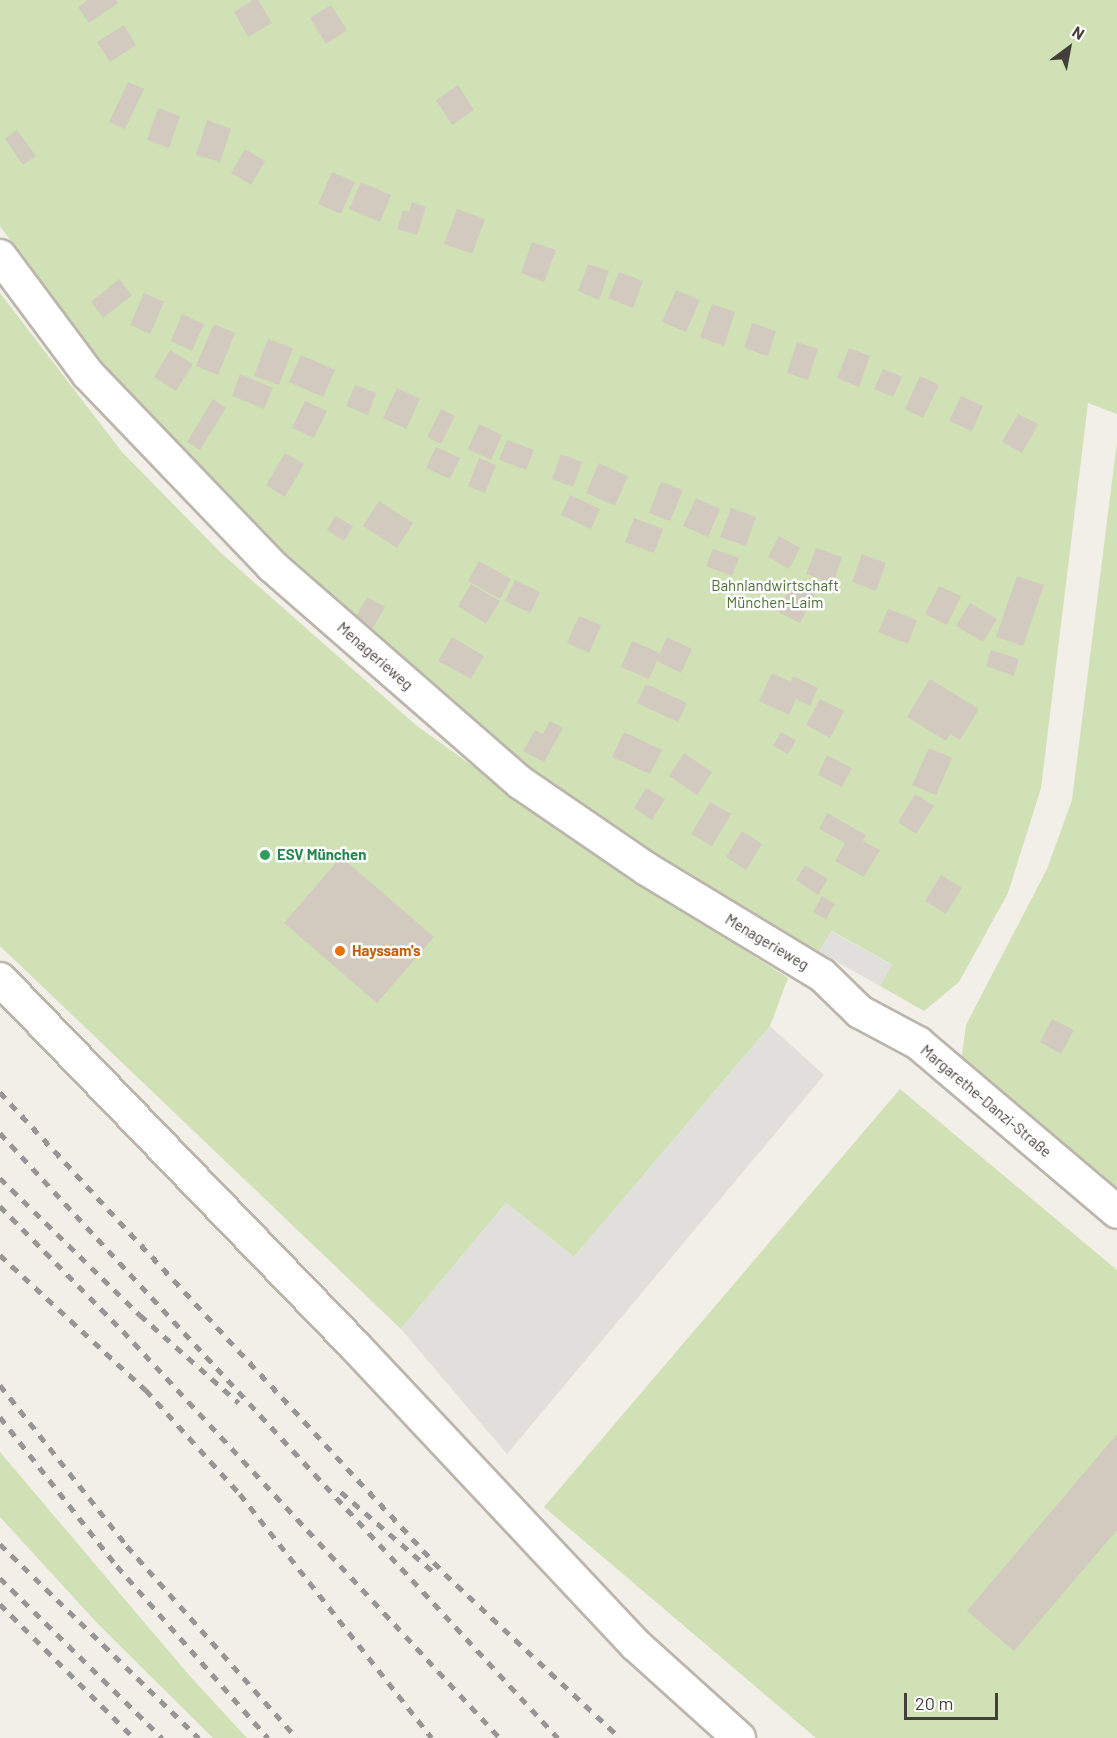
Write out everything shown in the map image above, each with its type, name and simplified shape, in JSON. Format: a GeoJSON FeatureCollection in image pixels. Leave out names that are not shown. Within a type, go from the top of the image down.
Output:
{"type":"FeatureCollection","features":[{"type":"Feature","properties":{"kind":"street","name":"Menagerieweg"},"geometry":{"type":"LineString","coordinates":[[0,256],[88,374],[272,566],[522,783],[645,868],[822,975]]}},
{"type":"Feature","properties":{"kind":"street","name":"Margarethe-Danzi-Straße"},"geometry":{"type":"LineString","coordinates":[[822,975],[860,1012],[918,1043],[1117,1212]]}},
{"type":"Feature","properties":{"kind":"street"},"geometry":{"type":"LineString","coordinates":[[0,979],[355,1346],[628,1637],[739,1738]]}},
{"type":"Feature","properties":{"kind":"green space","name":"Bahnlandwirtschaft München-Laim"},"geometry":{"type":"Polygon","coordinates":[[[0,0],[1117,0],[1117,414],[1088,403],[1041,788],[1008,893],[959,982],[924,1011],[880,986],[891,964],[832,931],[819,952],[656,858],[547,789],[290,559],[135,410],[0,226],[0,0]]]}},
{"type":"Feature","properties":{"kind":"green space","name":"ESV München"},"geometry":{"type":"Polygon","coordinates":[[[0,293],[122,452],[221,553],[417,726],[602,859],[788,978],[770,1026],[574,1257],[506,1203],[401,1329],[0,946],[0,293]]]}},
{"type":"Feature","properties":{"kind":"green space"},"geometry":{"type":"Polygon","coordinates":[[[1117,442],[1117,1194],[961,1062],[966,1025],[1047,869],[1072,800],[1117,442]]]}},
{"type":"Feature","properties":{"kind":"green space"},"geometry":{"type":"Polygon","coordinates":[[[900,1089],[1117,1270],[1117,1738],[816,1738],[544,1507],[900,1089]]]}},
{"type":"Feature","properties":{"kind":"green space"},"geometry":{"type":"Polygon","coordinates":[[[0,1452],[188,1674],[247,1738],[213,1738],[98,1624],[0,1517],[0,1452]]]}},
{"type":"Feature","properties":{"kind":"shaded area"},"geometry":{"type":"Polygon","coordinates":[[[831,931],[892,965],[880,986],[819,952],[831,931]]]}},
{"type":"Feature","properties":{"kind":"shaded area"},"geometry":{"type":"Polygon","coordinates":[[[770,1026],[824,1075],[507,1454],[401,1329],[506,1203],[574,1257],[770,1026]]]}},
{"type":"Feature","properties":{"kind":"building"},"geometry":{"type":"Polygon","coordinates":[[[88,0],[116,0],[118,3],[89,23],[78,7],[88,0]]]}},
{"type":"Feature","properties":{"kind":"building"},"geometry":{"type":"Polygon","coordinates":[[[253,0],[258,0],[272,23],[248,37],[234,12],[253,0]]]}},
{"type":"Feature","properties":{"kind":"building"},"geometry":{"type":"Polygon","coordinates":[[[331,5],[347,30],[326,44],[310,18],[331,5]]]}},
{"type":"Feature","properties":{"kind":"building"},"geometry":{"type":"Polygon","coordinates":[[[124,25],[136,45],[110,62],[97,42],[124,25]]]}},
{"type":"Feature","properties":{"kind":"building"},"geometry":{"type":"Polygon","coordinates":[[[128,82],[144,89],[125,129],[109,122],[128,82]]]}},
{"type":"Feature","properties":{"kind":"building"},"geometry":{"type":"Polygon","coordinates":[[[458,85],[474,110],[452,125],[436,100],[458,85]]]}},
{"type":"Feature","properties":{"kind":"building"},"geometry":{"type":"Polygon","coordinates":[[[158,108],[180,116],[169,148],[147,140],[158,108]]]}},
{"type":"Feature","properties":{"kind":"building"},"geometry":{"type":"Polygon","coordinates":[[[207,120],[231,129],[220,162],[196,155],[207,120]]]}},
{"type":"Feature","properties":{"kind":"building"},"geometry":{"type":"Polygon","coordinates":[[[17,130],[36,156],[23,165],[5,139],[17,130]]]}},
{"type":"Feature","properties":{"kind":"building"},"geometry":{"type":"Polygon","coordinates":[[[245,149],[265,161],[251,185],[231,173],[245,149]]]}},
{"type":"Feature","properties":{"kind":"building"},"geometry":{"type":"Polygon","coordinates":[[[332,172],[355,182],[341,214],[318,204],[332,172]]]}},
{"type":"Feature","properties":{"kind":"building"},"geometry":{"type":"Polygon","coordinates":[[[361,182],[391,195],[380,222],[349,209],[361,182]]]}},
{"type":"Feature","properties":{"kind":"building"},"geometry":{"type":"Polygon","coordinates":[[[412,202],[426,207],[417,235],[397,229],[403,210],[409,212],[412,202]]]}},
{"type":"Feature","properties":{"kind":"building"},"geometry":{"type":"Polygon","coordinates":[[[457,209],[485,219],[472,254],[444,244],[457,209]]]}},
{"type":"Feature","properties":{"kind":"building"},"geometry":{"type":"Polygon","coordinates":[[[532,242],[556,250],[544,282],[521,273],[532,242]]]}},
{"type":"Feature","properties":{"kind":"building"},"geometry":{"type":"Polygon","coordinates":[[[588,264],[609,271],[599,300],[578,291],[588,264]]]}},
{"type":"Feature","properties":{"kind":"building"},"geometry":{"type":"Polygon","coordinates":[[[619,272],[643,281],[633,308],[608,298],[619,272]]]}},
{"type":"Feature","properties":{"kind":"building"},"geometry":{"type":"Polygon","coordinates":[[[119,279],[132,295],[103,318],[91,302],[119,279]]]}},
{"type":"Feature","properties":{"kind":"building"},"geometry":{"type":"Polygon","coordinates":[[[676,290],[700,300],[686,332],[662,322],[676,290]]]}},
{"type":"Feature","properties":{"kind":"building"},"geometry":{"type":"Polygon","coordinates":[[[144,293],[164,302],[150,334],[130,325],[144,293]]]}},
{"type":"Feature","properties":{"kind":"building"},"geometry":{"type":"Polygon","coordinates":[[[712,304],[735,312],[724,346],[700,337],[712,304]]]}},
{"type":"Feature","properties":{"kind":"building"},"geometry":{"type":"Polygon","coordinates":[[[182,314],[204,324],[192,351],[171,341],[182,314]]]}},
{"type":"Feature","properties":{"kind":"building"},"geometry":{"type":"Polygon","coordinates":[[[752,323],[776,331],[768,356],[744,348],[752,323]]]}},
{"type":"Feature","properties":{"kind":"building"},"geometry":{"type":"Polygon","coordinates":[[[214,324],[235,333],[218,375],[196,366],[214,324]]]}},
{"type":"Feature","properties":{"kind":"building"},"geometry":{"type":"Polygon","coordinates":[[[268,339],[293,348],[279,385],[254,376],[268,339]]]}},
{"type":"Feature","properties":{"kind":"building"},"geometry":{"type":"Polygon","coordinates":[[[797,342],[818,349],[808,380],[787,373],[797,342]]]}},
{"type":"Feature","properties":{"kind":"building"},"geometry":{"type":"Polygon","coordinates":[[[849,348],[870,356],[859,387],[837,378],[849,348]]]}},
{"type":"Feature","properties":{"kind":"building"},"geometry":{"type":"Polygon","coordinates":[[[170,350],[193,364],[176,391],[154,377],[170,350]]]}},
{"type":"Feature","properties":{"kind":"building"},"geometry":{"type":"Polygon","coordinates":[[[301,355],[335,370],[323,397],[289,382],[301,355]]]}},
{"type":"Feature","properties":{"kind":"building"},"geometry":{"type":"Polygon","coordinates":[[[883,369],[902,377],[893,397],[874,389],[883,369]]]}},
{"type":"Feature","properties":{"kind":"building"},"geometry":{"type":"Polygon","coordinates":[[[240,374],[273,388],[264,409],[232,396],[240,374]]]}},
{"type":"Feature","properties":{"kind":"building"},"geometry":{"type":"Polygon","coordinates":[[[920,376],[939,385],[923,418],[905,409],[920,376]]]}},
{"type":"Feature","properties":{"kind":"building"},"geometry":{"type":"Polygon","coordinates":[[[355,385],[376,393],[368,415],[346,406],[355,385]]]}},
{"type":"Feature","properties":{"kind":"building"},"geometry":{"type":"Polygon","coordinates":[[[397,388],[420,399],[406,429],[383,418],[397,388]]]}},
{"type":"Feature","properties":{"kind":"building"},"geometry":{"type":"Polygon","coordinates":[[[961,396],[983,406],[972,431],[949,421],[961,396]]]}},
{"type":"Feature","properties":{"kind":"building"},"geometry":{"type":"Polygon","coordinates":[[[213,399],[226,408],[200,450],[187,442],[213,399]]]}},
{"type":"Feature","properties":{"kind":"building"},"geometry":{"type":"Polygon","coordinates":[[[305,401],[327,411],[314,438],[292,428],[305,401]]]}},
{"type":"Feature","properties":{"kind":"building"},"geometry":{"type":"Polygon","coordinates":[[[441,409],[455,416],[441,444],[427,437],[441,409]]]}},
{"type":"Feature","properties":{"kind":"building"},"geometry":{"type":"Polygon","coordinates":[[[1018,414],[1038,424],[1022,453],[1002,442],[1018,414]]]}},
{"type":"Feature","properties":{"kind":"building"},"geometry":{"type":"Polygon","coordinates":[[[479,424],[502,435],[491,460],[468,449],[479,424]]]}},
{"type":"Feature","properties":{"kind":"building"},"geometry":{"type":"Polygon","coordinates":[[[507,440],[534,450],[526,470],[499,460],[507,440]]]}},
{"type":"Feature","properties":{"kind":"building"},"geometry":{"type":"Polygon","coordinates":[[[436,447],[460,458],[450,479],[426,468],[436,447]]]}},
{"type":"Feature","properties":{"kind":"building"},"geometry":{"type":"Polygon","coordinates":[[[285,453],[304,464],[285,497],[266,485],[285,453]]]}},
{"type":"Feature","properties":{"kind":"building"},"geometry":{"type":"Polygon","coordinates":[[[561,454],[582,462],[573,487],[552,479],[561,454]]]}},
{"type":"Feature","properties":{"kind":"building"},"geometry":{"type":"Polygon","coordinates":[[[479,458],[496,465],[485,493],[468,486],[479,458]]]}},
{"type":"Feature","properties":{"kind":"building"},"geometry":{"type":"Polygon","coordinates":[[[599,463],[628,476],[615,506],[586,493],[599,463]]]}},
{"type":"Feature","properties":{"kind":"building"},"geometry":{"type":"Polygon","coordinates":[[[661,482],[683,490],[670,521],[649,513],[661,482]]]}},
{"type":"Feature","properties":{"kind":"building"},"geometry":{"type":"Polygon","coordinates":[[[570,495],[600,509],[591,529],[561,515],[570,495]]]}},
{"type":"Feature","properties":{"kind":"building"},"geometry":{"type":"Polygon","coordinates":[[[696,498],[720,509],[708,537],[683,526],[696,498]]]}},
{"type":"Feature","properties":{"kind":"building"},"geometry":{"type":"Polygon","coordinates":[[[379,501],[413,523],[397,548],[363,526],[379,501]]]}},
{"type":"Feature","properties":{"kind":"building"},"geometry":{"type":"Polygon","coordinates":[[[731,508],[756,517],[746,546],[720,537],[731,508]]]}},
{"type":"Feature","properties":{"kind":"building"},"geometry":{"type":"Polygon","coordinates":[[[335,516],[353,526],[344,541],[327,530],[335,516]]]}},
{"type":"Feature","properties":{"kind":"building"},"geometry":{"type":"Polygon","coordinates":[[[634,518],[663,529],[654,553],[625,542],[634,518]]]}},
{"type":"Feature","properties":{"kind":"building"},"geometry":{"type":"Polygon","coordinates":[[[779,536],[800,548],[789,569],[768,557],[779,536]]]}},
{"type":"Feature","properties":{"kind":"building"},"geometry":{"type":"Polygon","coordinates":[[[816,548],[842,557],[833,584],[806,574],[816,548]]]}},
{"type":"Feature","properties":{"kind":"building"},"geometry":{"type":"Polygon","coordinates":[[[713,549],[739,558],[732,576],[706,566],[713,549]]]}},
{"type":"Feature","properties":{"kind":"building"},"geometry":{"type":"Polygon","coordinates":[[[862,554],[886,563],[876,591],[852,582],[862,554]]]}},
{"type":"Feature","properties":{"kind":"building"},"geometry":{"type":"Polygon","coordinates":[[[479,561],[511,579],[500,599],[468,581],[479,561]]]}},
{"type":"Feature","properties":{"kind":"building"},"geometry":{"type":"Polygon","coordinates":[[[1017,576],[1044,585],[1023,646],[996,637],[1017,576]]]}},
{"type":"Feature","properties":{"kind":"building"},"geometry":{"type":"Polygon","coordinates":[[[515,580],[540,592],[530,613],[505,601],[515,580]]]}},
{"type":"Feature","properties":{"kind":"building"},"geometry":{"type":"Polygon","coordinates":[[[794,580],[817,591],[800,623],[778,612],[794,580]]]}},
{"type":"Feature","properties":{"kind":"building"},"geometry":{"type":"Polygon","coordinates":[[[471,584],[500,601],[486,624],[458,606],[471,584]]]}},
{"type":"Feature","properties":{"kind":"building"},"geometry":{"type":"Polygon","coordinates":[[[939,586],[961,596],[947,625],[925,614],[939,586]]]}},
{"type":"Feature","properties":{"kind":"building"},"geometry":{"type":"Polygon","coordinates":[[[367,597],[385,607],[372,630],[354,620],[367,597]]]}},
{"type":"Feature","properties":{"kind":"building"},"geometry":{"type":"Polygon","coordinates":[[[970,603],[997,619],[983,642],[956,626],[970,603]]]}},
{"type":"Feature","properties":{"kind":"building"},"geometry":{"type":"Polygon","coordinates":[[[888,609],[917,620],[908,644],[878,632],[888,609]]]}},
{"type":"Feature","properties":{"kind":"building"},"geometry":{"type":"Polygon","coordinates":[[[579,616],[601,625],[589,653],[567,643],[579,616]]]}},
{"type":"Feature","properties":{"kind":"building"},"geometry":{"type":"Polygon","coordinates":[[[452,637],[484,656],[471,679],[438,661],[452,637]]]}},
{"type":"Feature","properties":{"kind":"building"},"geometry":{"type":"Polygon","coordinates":[[[667,637],[692,649],[681,673],[657,661],[649,679],[621,667],[632,641],[660,653],[667,637]]]}},
{"type":"Feature","properties":{"kind":"building"},"geometry":{"type":"Polygon","coordinates":[[[991,650],[1019,659],[1014,676],[986,666],[991,650]]]}},
{"type":"Feature","properties":{"kind":"building"},"geometry":{"type":"Polygon","coordinates":[[[772,673],[791,682],[793,676],[818,688],[810,706],[796,699],[789,715],[759,701],[772,673]]]}},
{"type":"Feature","properties":{"kind":"building"},"geometry":{"type":"Polygon","coordinates":[[[930,679],[979,709],[960,740],[950,734],[946,741],[907,717],[930,679]]]}},
{"type":"Feature","properties":{"kind":"building"},"geometry":{"type":"Polygon","coordinates":[[[646,684],[687,703],[678,722],[637,703],[646,684]]]}},
{"type":"Feature","properties":{"kind":"building"},"geometry":{"type":"Polygon","coordinates":[[[820,699],[844,711],[830,738],[806,725],[820,699]]]}},
{"type":"Feature","properties":{"kind":"building"},"geometry":{"type":"Polygon","coordinates":[[[550,721],[563,728],[544,762],[523,751],[535,730],[543,734],[550,721]]]}},
{"type":"Feature","properties":{"kind":"building"},"geometry":{"type":"Polygon","coordinates":[[[624,732],[662,750],[650,774],[612,757],[624,732]]]}},
{"type":"Feature","properties":{"kind":"building"},"geometry":{"type":"Polygon","coordinates":[[[781,732],[796,740],[788,754],[773,746],[781,732]]]}},
{"type":"Feature","properties":{"kind":"building"},"geometry":{"type":"Polygon","coordinates":[[[929,748],[952,758],[936,795],[912,785],[929,748]]]}},
{"type":"Feature","properties":{"kind":"building"},"geometry":{"type":"Polygon","coordinates":[[[684,753],[712,772],[697,795],[669,776],[684,753]]]}},
{"type":"Feature","properties":{"kind":"building"},"geometry":{"type":"Polygon","coordinates":[[[827,755],[852,768],[842,787],[818,775],[827,755]]]}},
{"type":"Feature","properties":{"kind":"building"},"geometry":{"type":"Polygon","coordinates":[[[646,788],[665,799],[652,820],[634,808],[646,788]]]}},
{"type":"Feature","properties":{"kind":"building"},"geometry":{"type":"Polygon","coordinates":[[[915,794],[934,806],[916,834],[898,822],[915,794]]]}},
{"type":"Feature","properties":{"kind":"building"},"geometry":{"type":"Polygon","coordinates":[[[710,802],[731,814],[712,846],[691,834],[710,802]]]}},
{"type":"Feature","properties":{"kind":"building"},"geometry":{"type":"Polygon","coordinates":[[[827,813],[866,835],[863,841],[880,850],[864,877],[835,861],[845,843],[819,829],[827,813]]]}},
{"type":"Feature","properties":{"kind":"building"},"geometry":{"type":"Polygon","coordinates":[[[742,831],[762,844],[746,870],[726,857],[742,831]]]}},
{"type":"Feature","properties":{"kind":"building"},"geometry":{"type":"Polygon","coordinates":[[[341,857],[434,937],[377,1003],[284,923],[341,857]]]}},
{"type":"Feature","properties":{"kind":"building"},"geometry":{"type":"Polygon","coordinates":[[[805,865],[828,879],[818,895],[796,880],[805,865]]]}},
{"type":"Feature","properties":{"kind":"building"},"geometry":{"type":"Polygon","coordinates":[[[941,875],[962,888],[946,914],[925,901],[941,875]]]}},
{"type":"Feature","properties":{"kind":"building"},"geometry":{"type":"Polygon","coordinates":[[[822,896],[835,904],[826,919],[813,912],[822,896]]]}},
{"type":"Feature","properties":{"kind":"building"},"geometry":{"type":"Polygon","coordinates":[[[1052,1019],[1074,1030],[1061,1054],[1040,1042],[1052,1019]]]}},
{"type":"Feature","properties":{"kind":"building"},"geometry":{"type":"Polygon","coordinates":[[[1117,1434],[1117,1530],[1014,1651],[967,1611],[1117,1434]]]}},
{"type":"Feature","properties":{"kind":"railway"},"geometry":{"type":"LineString","coordinates":[[0,1092],[445,1574],[620,1738]]}},
{"type":"Feature","properties":{"kind":"railway"},"geometry":{"type":"LineString","coordinates":[[0,1133],[558,1738]]}},
{"type":"Feature","properties":{"kind":"railway"},"geometry":{"type":"LineString","coordinates":[[0,1178],[140,1315],[239,1403]]}},
{"type":"Feature","properties":{"kind":"railway"},"geometry":{"type":"LineString","coordinates":[[0,1206],[123,1331],[500,1738]]}},
{"type":"Feature","properties":{"kind":"railway"},"geometry":{"type":"LineString","coordinates":[[0,1255],[146,1390],[240,1494],[432,1738]]}},
{"type":"Feature","properties":{"kind":"railway"},"geometry":{"type":"LineString","coordinates":[[0,1385],[127,1546],[297,1738]]}},
{"type":"Feature","properties":{"kind":"railway"},"geometry":{"type":"LineString","coordinates":[[0,1417],[117,1566],[268,1738]]}},
{"type":"Feature","properties":{"kind":"railway"},"geometry":{"type":"LineString","coordinates":[[341,1492],[436,1574]]}},
{"type":"Feature","properties":{"kind":"railway"},"geometry":{"type":"LineString","coordinates":[[0,1544],[199,1738]]}},
{"type":"Feature","properties":{"kind":"railway"},"geometry":{"type":"LineString","coordinates":[[0,1578],[162,1738]]}},
{"type":"Feature","properties":{"kind":"railway"},"geometry":{"type":"LineString","coordinates":[[0,1604],[134,1738]]}},
{"type":"Feature","properties":{"kind":"place","name":"ESV München"},"geometry":{"type":"Point","coordinates":[265,855]}},
{"type":"Feature","properties":{"kind":"place","name":"Hayssam's"},"geometry":{"type":"Point","coordinates":[340,951]}}]}
